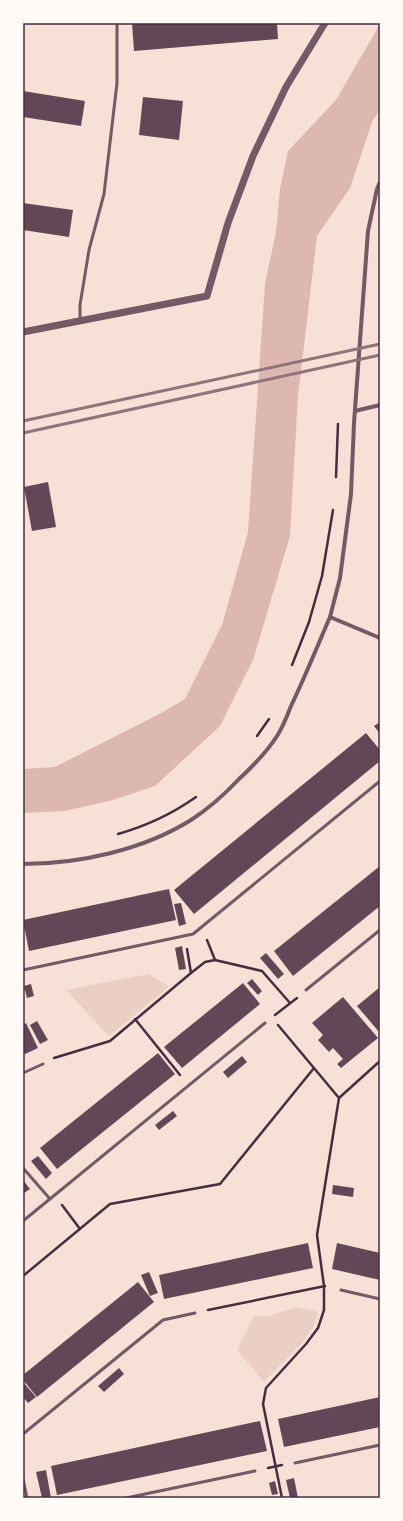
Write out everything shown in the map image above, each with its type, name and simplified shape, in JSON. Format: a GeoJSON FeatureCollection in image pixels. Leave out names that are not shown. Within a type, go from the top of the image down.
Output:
{"type":"FeatureCollection","features":[{"type":"Feature","properties":{"kind":"street"},"geometry":{"type":"LineString","coordinates":[[23,332],[207,296],[228,223],[253,156],[286,87],[325,23]]}},
{"type":"Feature","properties":{"kind":"street"},"geometry":{"type":"LineString","coordinates":[[23,864],[42,864],[85,859],[125,850],[191,820],[227,792],[252,767],[277,736],[301,686],[330,617],[340,578],[352,494],[355,411],[368,231],[377,189],[380,182]]}},
{"type":"Feature","properties":{"kind":"street"},"geometry":{"type":"LineString","coordinates":[[355,411],[380,405]]}},
{"type":"Feature","properties":{"kind":"street"},"geometry":{"type":"LineString","coordinates":[[330,617],[380,638]]}},
{"type":"Feature","properties":{"kind":"lane"},"geometry":{"type":"LineString","coordinates":[[80,320],[80,305],[89,250],[104,194],[117,83],[117,23]]}},
{"type":"Feature","properties":{"kind":"lane"},"geometry":{"type":"LineString","coordinates":[[23,970],[193,934],[380,781]]}},
{"type":"Feature","properties":{"kind":"lane"},"geometry":{"type":"LineString","coordinates":[[306,990],[380,930]]}},
{"type":"Feature","properties":{"kind":"lane"},"geometry":{"type":"LineString","coordinates":[[23,1221],[265,1023]]}},
{"type":"Feature","properties":{"kind":"lane"},"geometry":{"type":"LineString","coordinates":[[23,1074],[42,1064]]}},
{"type":"Feature","properties":{"kind":"lane"},"geometry":{"type":"LineString","coordinates":[[23,1168],[50,1199]]}},
{"type":"Feature","properties":{"kind":"lane"},"geometry":{"type":"LineString","coordinates":[[341,1290],[380,1299]]}},
{"type":"Feature","properties":{"kind":"lane"},"geometry":{"type":"LineString","coordinates":[[23,1434],[163,1320],[195,1313]]}},
{"type":"Feature","properties":{"kind":"lane"},"geometry":{"type":"LineString","coordinates":[[295,1463],[380,1445]]}},
{"type":"Feature","properties":{"kind":"lane"},"geometry":{"type":"LineString","coordinates":[[126,1498],[256,1471]]}},
{"type":"Feature","properties":{"kind":"lane"},"geometry":{"type":"LineString","coordinates":[[23,1479],[27,1498]]}},
{"type":"Feature","properties":{"kind":"path"},"geometry":{"type":"LineString","coordinates":[[336,482],[338,424]]}},
{"type":"Feature","properties":{"kind":"path"},"geometry":{"type":"LineString","coordinates":[[291,668],[309,622],[322,576],[334,503]]}},
{"type":"Feature","properties":{"kind":"path"},"geometry":{"type":"LineString","coordinates":[[255,740],[269,718]]}},
{"type":"Feature","properties":{"kind":"path"},"geometry":{"type":"LineString","coordinates":[[115,835],[152,822],[185,805],[197,796]]}},
{"type":"Feature","properties":{"kind":"path"},"geometry":{"type":"LineString","coordinates":[[202,927],[215,960]]}},
{"type":"Feature","properties":{"kind":"path"},"geometry":{"type":"LineString","coordinates":[[184,936],[190,973]]}},
{"type":"Feature","properties":{"kind":"path"},"geometry":{"type":"LineString","coordinates":[[42,1064],[56,1056],[110,1041],[205,962],[215,960],[262,970],[290,1003]]}},
{"type":"Feature","properties":{"kind":"path"},"geometry":{"type":"LineString","coordinates":[[265,1023],[306,990]]}},
{"type":"Feature","properties":{"kind":"path"},"geometry":{"type":"LineString","coordinates":[[272,1017],[339,1098]]}},
{"type":"Feature","properties":{"kind":"path"},"geometry":{"type":"LineString","coordinates":[[135,1019],[189,1085]]}},
{"type":"Feature","properties":{"kind":"path"},"geometry":{"type":"LineString","coordinates":[[282,1498],[264,1404],[264,1394],[266,1388],[306,1344],[318,1328],[324,1310],[324,1286],[317,1235],[339,1098],[380,1061]]}},
{"type":"Feature","properties":{"kind":"path"},"geometry":{"type":"LineString","coordinates":[[23,1276],[110,1204],[220,1184],[314,1068]]}},
{"type":"Feature","properties":{"kind":"path"},"geometry":{"type":"LineString","coordinates":[[54,1195],[80,1229]]}},
{"type":"Feature","properties":{"kind":"path"},"geometry":{"type":"LineString","coordinates":[[195,1313],[324,1286],[341,1290]]}},
{"type":"Feature","properties":{"kind":"path"},"geometry":{"type":"LineString","coordinates":[[256,1471],[295,1463]]}},
{"type":"Feature","properties":{"kind":"shaded area"},"geometry":{"type":"Polygon","coordinates":[[[380,24],[380,109],[372,122],[350,188],[317,236],[298,396],[290,536],[253,660],[220,726],[155,786],[113,800],[65,811],[23,813],[23,769],[55,767],[163,712],[185,699],[222,625],[248,532],[265,284],[276,232],[280,189],[288,151],[336,100],[380,24]]]}},
{"type":"Feature","properties":{"kind":"shaded area"},"geometry":{"type":"Polygon","coordinates":[[[149,974],[169,987],[109,1036],[66,990],[149,974]]]}},
{"type":"Feature","properties":{"kind":"shaded area"},"geometry":{"type":"Polygon","coordinates":[[[297,1307],[318,1312],[314,1326],[303,1342],[264,1382],[237,1350],[254,1316],[269,1316],[297,1307]]]}},
{"type":"Feature","properties":{"kind":"building"},"geometry":{"type":"Polygon","coordinates":[[[132,23],[277,23],[278,39],[134,51],[132,23]]]}},
{"type":"Feature","properties":{"kind":"building"},"geometry":{"type":"Polygon","coordinates":[[[23,91],[85,101],[81,126],[23,117],[23,91]]]}},
{"type":"Feature","properties":{"kind":"building"},"geometry":{"type":"Polygon","coordinates":[[[143,97],[183,101],[179,140],[139,135],[143,97]]]}},
{"type":"Feature","properties":{"kind":"building"},"geometry":{"type":"Polygon","coordinates":[[[23,203],[73,210],[69,237],[23,230],[23,203]]]}},
{"type":"Feature","properties":{"kind":"building"},"geometry":{"type":"Polygon","coordinates":[[[48,482],[56,527],[32,531],[24,487],[48,482]]]}},
{"type":"Feature","properties":{"kind":"building"},"geometry":{"type":"Polygon","coordinates":[[[380,722],[380,734],[374,726],[380,722]]]}},
{"type":"Feature","properties":{"kind":"building"},"geometry":{"type":"Polygon","coordinates":[[[366,733],[380,750],[380,761],[194,914],[174,890],[366,733]]]}},
{"type":"Feature","properties":{"kind":"building"},"geometry":{"type":"Polygon","coordinates":[[[380,866],[380,906],[293,976],[274,951],[380,866]]]}},
{"type":"Feature","properties":{"kind":"building"},"geometry":{"type":"Polygon","coordinates":[[[169,889],[176,920],[29,951],[23,920],[169,889]]]}},
{"type":"Feature","properties":{"kind":"building"},"geometry":{"type":"Polygon","coordinates":[[[181,903],[186,924],[179,926],[174,904],[181,903]]]}},
{"type":"Feature","properties":{"kind":"building"},"geometry":{"type":"Polygon","coordinates":[[[182,946],[186,969],[179,970],[175,948],[182,946]]]}},
{"type":"Feature","properties":{"kind":"building"},"geometry":{"type":"Polygon","coordinates":[[[266,953],[284,974],[278,979],[260,958],[266,953]]]}},
{"type":"Feature","properties":{"kind":"building"},"geometry":{"type":"Polygon","coordinates":[[[252,979],[262,991],[258,995],[247,983],[252,979]]]}},
{"type":"Feature","properties":{"kind":"building"},"geometry":{"type":"Polygon","coordinates":[[[243,983],[260,1004],[182,1068],[164,1047],[243,983]]]}},
{"type":"Feature","properties":{"kind":"building"},"geometry":{"type":"Polygon","coordinates":[[[31,984],[34,996],[27,998],[24,986],[31,984]]]}},
{"type":"Feature","properties":{"kind":"building"},"geometry":{"type":"Polygon","coordinates":[[[380,987],[380,1033],[357,1006],[380,987]]]}},
{"type":"Feature","properties":{"kind":"building"},"geometry":{"type":"Polygon","coordinates":[[[343,997],[378,1038],[341,1068],[337,1064],[343,1059],[333,1048],[329,1052],[318,1040],[323,1035],[312,1023],[343,997]]]}},
{"type":"Feature","properties":{"kind":"building"},"geometry":{"type":"Polygon","coordinates":[[[37,1021],[48,1040],[40,1044],[30,1025],[37,1021]]]}},
{"type":"Feature","properties":{"kind":"building"},"geometry":{"type":"Polygon","coordinates":[[[26,1023],[38,1048],[23,1055],[23,1025],[26,1023]]]}},
{"type":"Feature","properties":{"kind":"building"},"geometry":{"type":"Polygon","coordinates":[[[158,1053],[175,1074],[57,1169],[40,1148],[158,1053]]]}},
{"type":"Feature","properties":{"kind":"building"},"geometry":{"type":"Polygon","coordinates":[[[242,1056],[247,1062],[228,1078],[223,1072],[242,1056]]]}},
{"type":"Feature","properties":{"kind":"building"},"geometry":{"type":"Polygon","coordinates":[[[173,1111],[177,1116],[159,1130],[155,1125],[173,1111]]]}},
{"type":"Feature","properties":{"kind":"building"},"geometry":{"type":"Polygon","coordinates":[[[38,1156],[52,1173],[46,1179],[31,1161],[38,1156]]]}},
{"type":"Feature","properties":{"kind":"building"},"geometry":{"type":"Polygon","coordinates":[[[23,1180],[30,1189],[24,1193],[23,1193],[23,1180]]]}},
{"type":"Feature","properties":{"kind":"building"},"geometry":{"type":"Polygon","coordinates":[[[333,1185],[354,1188],[353,1197],[332,1194],[333,1185]]]}},
{"type":"Feature","properties":{"kind":"building"},"geometry":{"type":"Polygon","coordinates":[[[308,1243],[313,1268],[164,1299],[159,1275],[308,1243]]]}},
{"type":"Feature","properties":{"kind":"building"},"geometry":{"type":"Polygon","coordinates":[[[337,1243],[380,1253],[380,1280],[332,1269],[337,1243]]]}},
{"type":"Feature","properties":{"kind":"building"},"geometry":{"type":"Polygon","coordinates":[[[149,1272],[158,1293],[150,1296],[141,1275],[149,1272]]]}},
{"type":"Feature","properties":{"kind":"building"},"geometry":{"type":"Polygon","coordinates":[[[138,1282],[154,1302],[37,1397],[23,1380],[23,1375],[138,1282]]]}},
{"type":"Feature","properties":{"kind":"building"},"geometry":{"type":"Polygon","coordinates":[[[119,1368],[124,1374],[104,1392],[98,1386],[119,1368]]]}},
{"type":"Feature","properties":{"kind":"building"},"geometry":{"type":"Polygon","coordinates":[[[23,1382],[36,1397],[28,1403],[23,1397],[23,1382]]]}},
{"type":"Feature","properties":{"kind":"building"},"geometry":{"type":"Polygon","coordinates":[[[380,1397],[380,1427],[284,1447],[278,1419],[380,1397]]]}},
{"type":"Feature","properties":{"kind":"building"},"geometry":{"type":"Polygon","coordinates":[[[260,1421],[267,1451],[57,1495],[51,1466],[260,1421]]]}},
{"type":"Feature","properties":{"kind":"building"},"geometry":{"type":"Polygon","coordinates":[[[46,1470],[51,1498],[42,1498],[36,1472],[46,1470]]]}},
{"type":"Feature","properties":{"kind":"building"},"geometry":{"type":"Polygon","coordinates":[[[294,1478],[298,1498],[290,1498],[286,1480],[294,1478]]]}},
{"type":"Feature","properties":{"kind":"building"},"geometry":{"type":"Polygon","coordinates":[[[275,1481],[278,1494],[272,1495],[269,1483],[275,1481]]]}},
{"type":"Feature","properties":{"kind":"railway"},"geometry":{"type":"LineString","coordinates":[[23,421],[380,344]]}},
{"type":"Feature","properties":{"kind":"railway"},"geometry":{"type":"LineString","coordinates":[[23,433],[380,355]]}}]}
